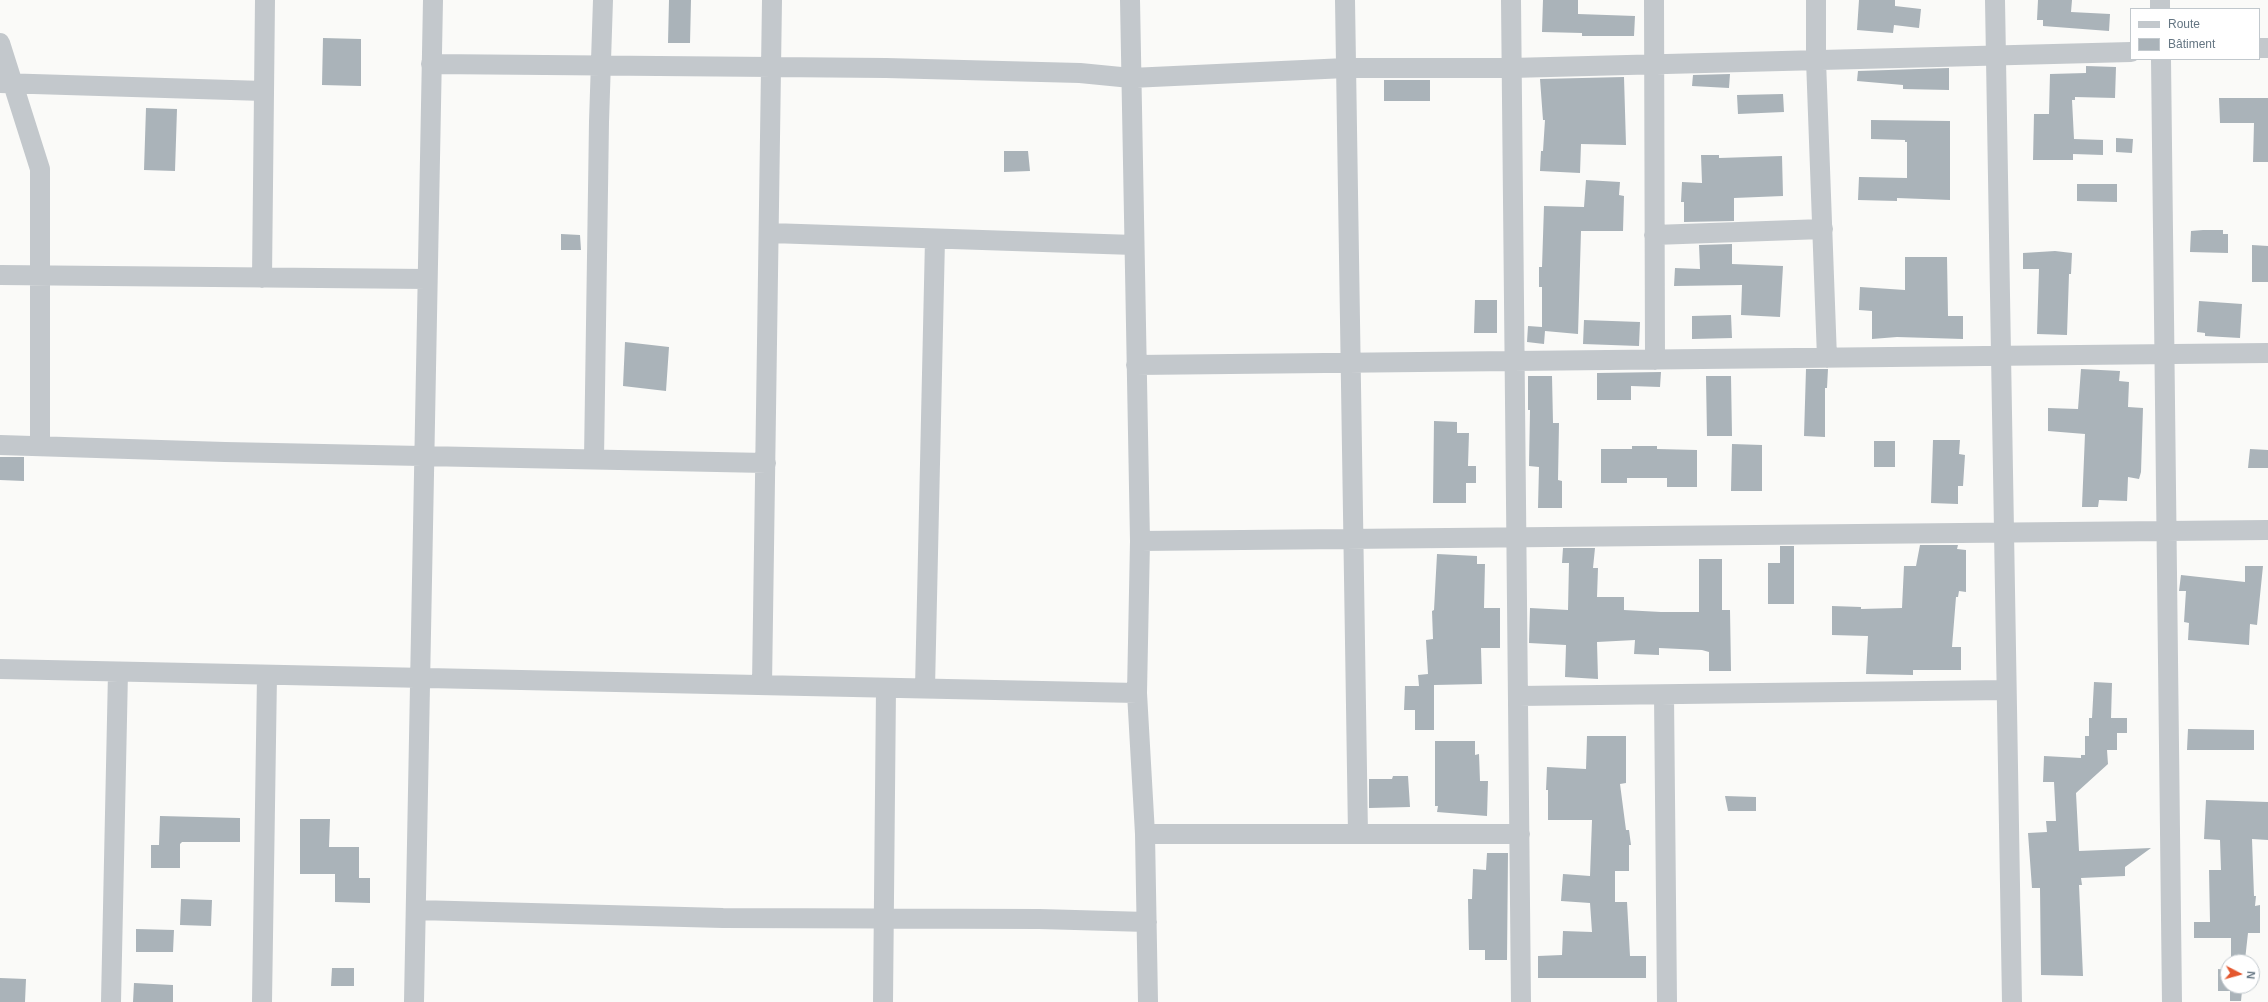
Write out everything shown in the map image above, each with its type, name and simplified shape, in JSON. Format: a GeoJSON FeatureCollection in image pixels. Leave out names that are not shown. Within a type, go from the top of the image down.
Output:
{"type":"FeatureCollection","features":[{"type":"Feature","properties":{"kind":"street"},"geometry":{"type":"LineString","coordinates":[[262,278],[266,0]]}},
{"type":"Feature","properties":{"kind":"street"},"geometry":{"type":"LineString","coordinates":[[414,1002],[433,0]]}},
{"type":"Feature","properties":{"kind":"street"},"geometry":{"type":"LineString","coordinates":[[594,459],[600,65],[603,0]]}},
{"type":"Feature","properties":{"kind":"street"},"geometry":{"type":"LineString","coordinates":[[762,685],[770,233],[772,0]]}},
{"type":"Feature","properties":{"kind":"street"},"geometry":{"type":"LineString","coordinates":[[1130,0],[1140,541],[1137,693],[1145,834],[1148,1002]]}},
{"type":"Feature","properties":{"kind":"street"},"geometry":{"type":"LineString","coordinates":[[1345,0],[1358,834]]}},
{"type":"Feature","properties":{"kind":"street"},"geometry":{"type":"LineString","coordinates":[[1511,0],[1521,1002]]}},
{"type":"Feature","properties":{"kind":"street"},"geometry":{"type":"LineString","coordinates":[[1654,0],[1655,360]]}},
{"type":"Feature","properties":{"kind":"street"},"geometry":{"type":"LineString","coordinates":[[1816,0],[1816,60],[1827,358]]}},
{"type":"Feature","properties":{"kind":"street"},"geometry":{"type":"LineString","coordinates":[[1995,0],[2012,1002]]}},
{"type":"Feature","properties":{"kind":"street"},"geometry":{"type":"LineString","coordinates":[[0,43],[6,83],[40,170],[40,446]]}},
{"type":"Feature","properties":{"kind":"street"},"geometry":{"type":"LineString","coordinates":[[432,64],[771,66],[1058,73],[1131,78],[1346,68],[1511,68],[2130,52]]}},
{"type":"Feature","properties":{"kind":"street"},"geometry":{"type":"LineString","coordinates":[[2161,60],[2172,1002]]}},
{"type":"Feature","properties":{"kind":"street"},"geometry":{"type":"LineString","coordinates":[[6,83],[264,91]]}},
{"type":"Feature","properties":{"kind":"street"},"geometry":{"type":"LineString","coordinates":[[1654,235],[1823,228]]}},
{"type":"Feature","properties":{"kind":"street"},"geometry":{"type":"LineString","coordinates":[[770,233],[1134,245]]}},
{"type":"Feature","properties":{"kind":"street"},"geometry":{"type":"LineString","coordinates":[[925,688],[935,239]]}},
{"type":"Feature","properties":{"kind":"street"},"geometry":{"type":"LineString","coordinates":[[0,275],[427,279]]}},
{"type":"Feature","properties":{"kind":"street"},"geometry":{"type":"LineString","coordinates":[[1136,366],[2268,353]]}},
{"type":"Feature","properties":{"kind":"street"},"geometry":{"type":"LineString","coordinates":[[0,445],[766,463]]}},
{"type":"Feature","properties":{"kind":"street"},"geometry":{"type":"LineString","coordinates":[[1140,541],[2268,530]]}},
{"type":"Feature","properties":{"kind":"street"},"geometry":{"type":"LineString","coordinates":[[0,669],[1137,693]]}},
{"type":"Feature","properties":{"kind":"street"},"geometry":{"type":"LineString","coordinates":[[111,1002],[118,672]]}},
{"type":"Feature","properties":{"kind":"street"},"geometry":{"type":"LineString","coordinates":[[262,1002],[267,675]]}},
{"type":"Feature","properties":{"kind":"street"},"geometry":{"type":"LineString","coordinates":[[883,1002],[886,688]]}},
{"type":"Feature","properties":{"kind":"street"},"geometry":{"type":"LineString","coordinates":[[1518,696],[2006,690]]}},
{"type":"Feature","properties":{"kind":"street"},"geometry":{"type":"LineString","coordinates":[[1664,694],[1667,1002]]}},
{"type":"Feature","properties":{"kind":"street"},"geometry":{"type":"LineString","coordinates":[[1145,834],[1520,834]]}},
{"type":"Feature","properties":{"kind":"street"},"geometry":{"type":"LineString","coordinates":[[416,910],[723,918],[884,918],[1147,922]]}},
{"type":"Feature","properties":{"kind":"building"},"geometry":{"type":"Polygon","coordinates":[[[669,0],[691,0],[690,43],[668,43],[669,0]]]}},
{"type":"Feature","properties":{"kind":"building"},"geometry":{"type":"Polygon","coordinates":[[[1543,0],[1578,0],[1578,14],[1635,16],[1634,36],[1582,36],[1582,33],[1542,32],[1543,0]]]}},
{"type":"Feature","properties":{"kind":"building"},"geometry":{"type":"Polygon","coordinates":[[[1859,0],[1895,0],[1895,6],[1921,9],[1919,28],[1894,25],[1893,33],[1857,30],[1859,0]]]}},
{"type":"Feature","properties":{"kind":"building"},"geometry":{"type":"Polygon","coordinates":[[[2038,0],[2072,0],[2071,12],[2110,14],[2109,31],[2043,26],[2043,20],[2037,20],[2038,0]]]}},
{"type":"Feature","properties":{"kind":"building"},"geometry":{"type":"Polygon","coordinates":[[[323,38],[361,39],[361,86],[322,85],[323,38]]]}},
{"type":"Feature","properties":{"kind":"building"},"geometry":{"type":"Polygon","coordinates":[[[2086,66],[2116,67],[2115,98],[2075,97],[2075,100],[2072,100],[2074,139],[2103,140],[2103,155],[2073,154],[2073,160],[2033,160],[2034,114],[2049,114],[2050,74],[2086,73],[2086,66]]]}},
{"type":"Feature","properties":{"kind":"building"},"geometry":{"type":"Polygon","coordinates":[[[1949,68],[1949,90],[1903,89],[1903,85],[1857,81],[1858,71],[1949,68]]]}},
{"type":"Feature","properties":{"kind":"building"},"geometry":{"type":"Polygon","coordinates":[[[1730,74],[1729,88],[1692,86],[1693,75],[1730,74]]]}},
{"type":"Feature","properties":{"kind":"building"},"geometry":{"type":"Polygon","coordinates":[[[1624,77],[1626,145],[1581,144],[1580,173],[1540,171],[1545,120],[1543,120],[1540,79],[1624,77]]]}},
{"type":"Feature","properties":{"kind":"building"},"geometry":{"type":"Polygon","coordinates":[[[1384,80],[1430,80],[1430,101],[1384,101],[1384,80]]]}},
{"type":"Feature","properties":{"kind":"building"},"geometry":{"type":"Polygon","coordinates":[[[1783,94],[1784,112],[1738,114],[1737,95],[1783,94]]]}},
{"type":"Feature","properties":{"kind":"building"},"geometry":{"type":"Polygon","coordinates":[[[2219,98],[2268,98],[2268,162],[2253,162],[2254,123],[2220,123],[2219,98]]]}},
{"type":"Feature","properties":{"kind":"building"},"geometry":{"type":"Polygon","coordinates":[[[146,108],[177,109],[175,171],[144,170],[146,108]]]}},
{"type":"Feature","properties":{"kind":"building"},"geometry":{"type":"Polygon","coordinates":[[[1871,120],[1950,121],[1950,200],[1897,198],[1897,201],[1858,200],[1859,177],[1907,178],[1907,142],[1905,142],[1905,140],[1871,139],[1871,120]]]}},
{"type":"Feature","properties":{"kind":"building"},"geometry":{"type":"Polygon","coordinates":[[[2116,138],[2133,139],[2132,153],[2116,152],[2116,138]]]}},
{"type":"Feature","properties":{"kind":"building"},"geometry":{"type":"Polygon","coordinates":[[[1004,151],[1028,151],[1030,171],[1004,172],[1004,151]]]}},
{"type":"Feature","properties":{"kind":"building"},"geometry":{"type":"Polygon","coordinates":[[[1701,155],[1719,155],[1719,158],[1782,156],[1783,196],[1734,198],[1734,221],[1684,222],[1684,202],[1681,202],[1682,182],[1702,183],[1701,155]]]}},
{"type":"Feature","properties":{"kind":"building"},"geometry":{"type":"Polygon","coordinates":[[[1586,180],[1620,182],[1619,195],[1624,196],[1623,231],[1581,231],[1578,334],[1545,331],[1544,344],[1527,342],[1528,326],[1542,327],[1542,287],[1539,287],[1539,267],[1542,267],[1544,206],[1584,207],[1586,180]]]}},
{"type":"Feature","properties":{"kind":"building"},"geometry":{"type":"Polygon","coordinates":[[[2077,184],[2117,184],[2117,202],[2077,201],[2077,184]]]}},
{"type":"Feature","properties":{"kind":"building"},"geometry":{"type":"Polygon","coordinates":[[[2223,230],[2223,234],[2228,234],[2228,253],[2190,252],[2191,231],[2223,230]]]}},
{"type":"Feature","properties":{"kind":"building"},"geometry":{"type":"Polygon","coordinates":[[[561,234],[580,235],[581,250],[561,250],[561,234]]]}},
{"type":"Feature","properties":{"kind":"building"},"geometry":{"type":"Polygon","coordinates":[[[1732,244],[1732,264],[1783,266],[1780,317],[1741,315],[1742,285],[1674,286],[1675,268],[1700,269],[1699,245],[1732,244]]]}},
{"type":"Feature","properties":{"kind":"building"},"geometry":{"type":"Polygon","coordinates":[[[2252,245],[2268,246],[2268,282],[2252,282],[2252,245]]]}},
{"type":"Feature","properties":{"kind":"building"},"geometry":{"type":"Polygon","coordinates":[[[2055,251],[2072,253],[2071,274],[2069,274],[2067,335],[2037,334],[2039,269],[2023,269],[2023,253],[2055,251]]]}},
{"type":"Feature","properties":{"kind":"building"},"geometry":{"type":"Polygon","coordinates":[[[1905,257],[1947,257],[1948,316],[1963,316],[1963,339],[1897,337],[1872,339],[1872,311],[1859,310],[1860,287],[1905,290],[1905,257]]]}},
{"type":"Feature","properties":{"kind":"building"},"geometry":{"type":"Polygon","coordinates":[[[1475,300],[1497,300],[1497,333],[1474,333],[1475,300]]]}},
{"type":"Feature","properties":{"kind":"building"},"geometry":{"type":"Polygon","coordinates":[[[2199,301],[2242,304],[2240,338],[2205,336],[2205,333],[2197,332],[2199,301]]]}},
{"type":"Feature","properties":{"kind":"building"},"geometry":{"type":"Polygon","coordinates":[[[1731,315],[1732,338],[1692,339],[1692,316],[1731,315]]]}},
{"type":"Feature","properties":{"kind":"building"},"geometry":{"type":"Polygon","coordinates":[[[1584,320],[1640,322],[1639,346],[1583,344],[1584,320]]]}},
{"type":"Feature","properties":{"kind":"building"},"geometry":{"type":"Polygon","coordinates":[[[625,342],[669,347],[666,391],[623,386],[625,342]]]}},
{"type":"Feature","properties":{"kind":"building"},"geometry":{"type":"Polygon","coordinates":[[[1806,369],[1828,369],[1827,388],[1825,388],[1825,437],[1804,436],[1806,369]]]}},
{"type":"Feature","properties":{"kind":"building"},"geometry":{"type":"Polygon","coordinates":[[[2081,369],[2120,371],[2119,381],[2129,382],[2128,407],[2143,408],[2141,472],[2139,479],[2128,477],[2127,501],[2099,500],[2098,507],[2082,507],[2085,434],[2048,431],[2048,408],[2078,409],[2081,369]]]}},
{"type":"Feature","properties":{"kind":"building"},"geometry":{"type":"Polygon","coordinates":[[[1661,372],[1660,387],[1631,386],[1631,400],[1597,400],[1597,373],[1661,372]]]}},
{"type":"Feature","properties":{"kind":"building"},"geometry":{"type":"Polygon","coordinates":[[[1528,376],[1552,376],[1553,423],[1559,423],[1558,480],[1562,481],[1562,508],[1538,508],[1539,467],[1529,466],[1530,410],[1528,410],[1528,376]]]}},
{"type":"Feature","properties":{"kind":"building"},"geometry":{"type":"Polygon","coordinates":[[[1706,376],[1731,376],[1732,436],[1707,436],[1706,376]]]}},
{"type":"Feature","properties":{"kind":"building"},"geometry":{"type":"Polygon","coordinates":[[[1434,421],[1457,422],[1457,433],[1469,433],[1468,466],[1476,466],[1476,483],[1466,483],[1466,503],[1433,503],[1434,421]]]}},
{"type":"Feature","properties":{"kind":"building"},"geometry":{"type":"Polygon","coordinates":[[[1933,440],[1960,440],[1959,454],[1965,455],[1963,486],[1958,486],[1958,504],[1931,503],[1933,440]]]}},
{"type":"Feature","properties":{"kind":"building"},"geometry":{"type":"Polygon","coordinates":[[[1874,441],[1895,441],[1895,467],[1874,467],[1874,441]]]}},
{"type":"Feature","properties":{"kind":"building"},"geometry":{"type":"Polygon","coordinates":[[[1732,444],[1762,445],[1762,491],[1731,491],[1732,444]]]}},
{"type":"Feature","properties":{"kind":"building"},"geometry":{"type":"Polygon","coordinates":[[[1632,446],[1657,446],[1657,449],[1697,450],[1697,487],[1667,487],[1667,478],[1627,478],[1627,483],[1601,483],[1601,449],[1632,449],[1632,446]]]}},
{"type":"Feature","properties":{"kind":"building"},"geometry":{"type":"Polygon","coordinates":[[[2250,449],[2268,450],[2268,468],[2248,468],[2250,449]]]}},
{"type":"Feature","properties":{"kind":"building"},"geometry":{"type":"Polygon","coordinates":[[[0,457],[24,457],[24,481],[0,480],[0,457]]]}},
{"type":"Feature","properties":{"kind":"building"},"geometry":{"type":"Polygon","coordinates":[[[1920,545],[1958,545],[1957,549],[1966,550],[1966,592],[1959,591],[1958,597],[1956,597],[1952,647],[1961,647],[1961,670],[1913,670],[1913,675],[1866,674],[1868,636],[1832,635],[1832,606],[1861,607],[1861,609],[1902,608],[1904,566],[1916,566],[1920,545]]]}},
{"type":"Feature","properties":{"kind":"building"},"geometry":{"type":"Polygon","coordinates":[[[1780,546],[1794,546],[1794,604],[1768,604],[1768,563],[1780,563],[1780,546]]]}},
{"type":"Feature","properties":{"kind":"building"},"geometry":{"type":"Polygon","coordinates":[[[1563,548],[1595,548],[1593,568],[1598,568],[1597,597],[1624,597],[1624,610],[1699,612],[1699,559],[1722,559],[1722,610],[1730,610],[1731,671],[1709,671],[1709,652],[1702,650],[1659,648],[1659,655],[1634,654],[1635,640],[1597,642],[1598,679],[1565,677],[1566,645],[1529,643],[1530,608],[1568,610],[1569,563],[1562,563],[1563,548]]]}},
{"type":"Feature","properties":{"kind":"building"},"geometry":{"type":"Polygon","coordinates":[[[1437,554],[1477,556],[1477,564],[1485,564],[1484,608],[1500,608],[1500,648],[1481,648],[1482,684],[1434,685],[1434,730],[1415,730],[1415,710],[1404,710],[1405,686],[1419,686],[1418,675],[1428,674],[1426,640],[1433,639],[1432,611],[1434,610],[1437,554]]]}},
{"type":"Feature","properties":{"kind":"building"},"geometry":{"type":"Polygon","coordinates":[[[2245,566],[2263,566],[2257,625],[2250,624],[2249,645],[2188,640],[2189,623],[2184,622],[2186,591],[2179,591],[2181,575],[2245,582],[2245,566]]]}},
{"type":"Feature","properties":{"kind":"building"},"geometry":{"type":"Polygon","coordinates":[[[2094,682],[2112,683],[2111,718],[2127,718],[2127,733],[2117,733],[2117,750],[2107,750],[2108,764],[2076,793],[2079,851],[2151,848],[2125,867],[2125,876],[2081,878],[2082,885],[2079,885],[2083,976],[2041,975],[2040,888],[2032,888],[2028,833],[2047,832],[2046,821],[2056,821],[2054,782],[2043,782],[2044,756],[2081,758],[2081,755],[2085,755],[2085,736],[2089,736],[2089,718],[2092,718],[2094,682]]]}},
{"type":"Feature","properties":{"kind":"building"},"geometry":{"type":"Polygon","coordinates":[[[2188,729],[2254,730],[2254,750],[2187,750],[2188,729]]]}},
{"type":"Feature","properties":{"kind":"building"},"geometry":{"type":"Polygon","coordinates":[[[1587,736],[1626,736],[1626,783],[1620,784],[1626,830],[1629,830],[1631,845],[1629,845],[1629,871],[1615,871],[1615,902],[1627,902],[1630,956],[1646,956],[1646,978],[1538,978],[1538,956],[1562,955],[1563,931],[1592,932],[1590,903],[1561,901],[1563,874],[1590,876],[1592,820],[1548,820],[1548,790],[1546,790],[1547,767],[1586,769],[1587,736]]]}},
{"type":"Feature","properties":{"kind":"building"},"geometry":{"type":"Polygon","coordinates":[[[1435,741],[1475,741],[1475,755],[1479,754],[1480,781],[1488,781],[1487,816],[1437,812],[1438,806],[1435,806],[1435,741]]]}},
{"type":"Feature","properties":{"kind":"building"},"geometry":{"type":"Polygon","coordinates":[[[1393,776],[1408,776],[1410,807],[1369,808],[1369,779],[1392,779],[1393,776]]]}},
{"type":"Feature","properties":{"kind":"building"},"geometry":{"type":"Polygon","coordinates":[[[1725,796],[1756,797],[1756,811],[1728,811],[1725,796]]]}},
{"type":"Feature","properties":{"kind":"building"},"geometry":{"type":"Polygon","coordinates":[[[2206,800],[2268,802],[2268,840],[2252,839],[2254,896],[2256,896],[2255,906],[2260,905],[2260,933],[2248,933],[2246,954],[2231,954],[2231,938],[2194,938],[2194,922],[2210,922],[2209,870],[2221,870],[2220,840],[2204,839],[2206,800]]]}},
{"type":"Feature","properties":{"kind":"building"},"geometry":{"type":"Polygon","coordinates":[[[160,816],[240,818],[240,842],[182,842],[180,844],[180,868],[151,868],[151,845],[159,845],[160,816]]]}},
{"type":"Feature","properties":{"kind":"building"},"geometry":{"type":"Polygon","coordinates":[[[300,819],[330,819],[329,847],[359,847],[359,878],[370,878],[370,903],[335,902],[335,874],[300,874],[300,819]]]}},
{"type":"Feature","properties":{"kind":"building"},"geometry":{"type":"Polygon","coordinates":[[[1487,853],[1508,853],[1507,960],[1485,960],[1485,950],[1469,950],[1468,899],[1472,899],[1473,869],[1486,870],[1487,853]]]}},
{"type":"Feature","properties":{"kind":"building"},"geometry":{"type":"Polygon","coordinates":[[[181,899],[212,900],[211,926],[180,925],[181,899]]]}},
{"type":"Feature","properties":{"kind":"building"},"geometry":{"type":"Polygon","coordinates":[[[136,929],[174,930],[173,952],[136,952],[136,929]]]}},
{"type":"Feature","properties":{"kind":"building"},"geometry":{"type":"Polygon","coordinates":[[[332,968],[354,968],[354,986],[331,986],[332,968]]]}},
{"type":"Feature","properties":{"kind":"building"},"geometry":{"type":"Polygon","coordinates":[[[2218,969],[2220,969],[2220,991],[2218,991],[2218,969]]]}},
{"type":"Feature","properties":{"kind":"building"},"geometry":{"type":"Polygon","coordinates":[[[0,978],[26,979],[25,1002],[0,1002],[0,978]]]}},
{"type":"Feature","properties":{"kind":"building"},"geometry":{"type":"Polygon","coordinates":[[[134,983],[173,985],[173,1002],[133,1002],[134,983]]]}},
{"type":"Feature","properties":{"kind":"building"},"geometry":{"type":"Polygon","coordinates":[[[2230,994],[2242,994],[2241,1001],[2230,1001],[2230,994]]]}}]}
